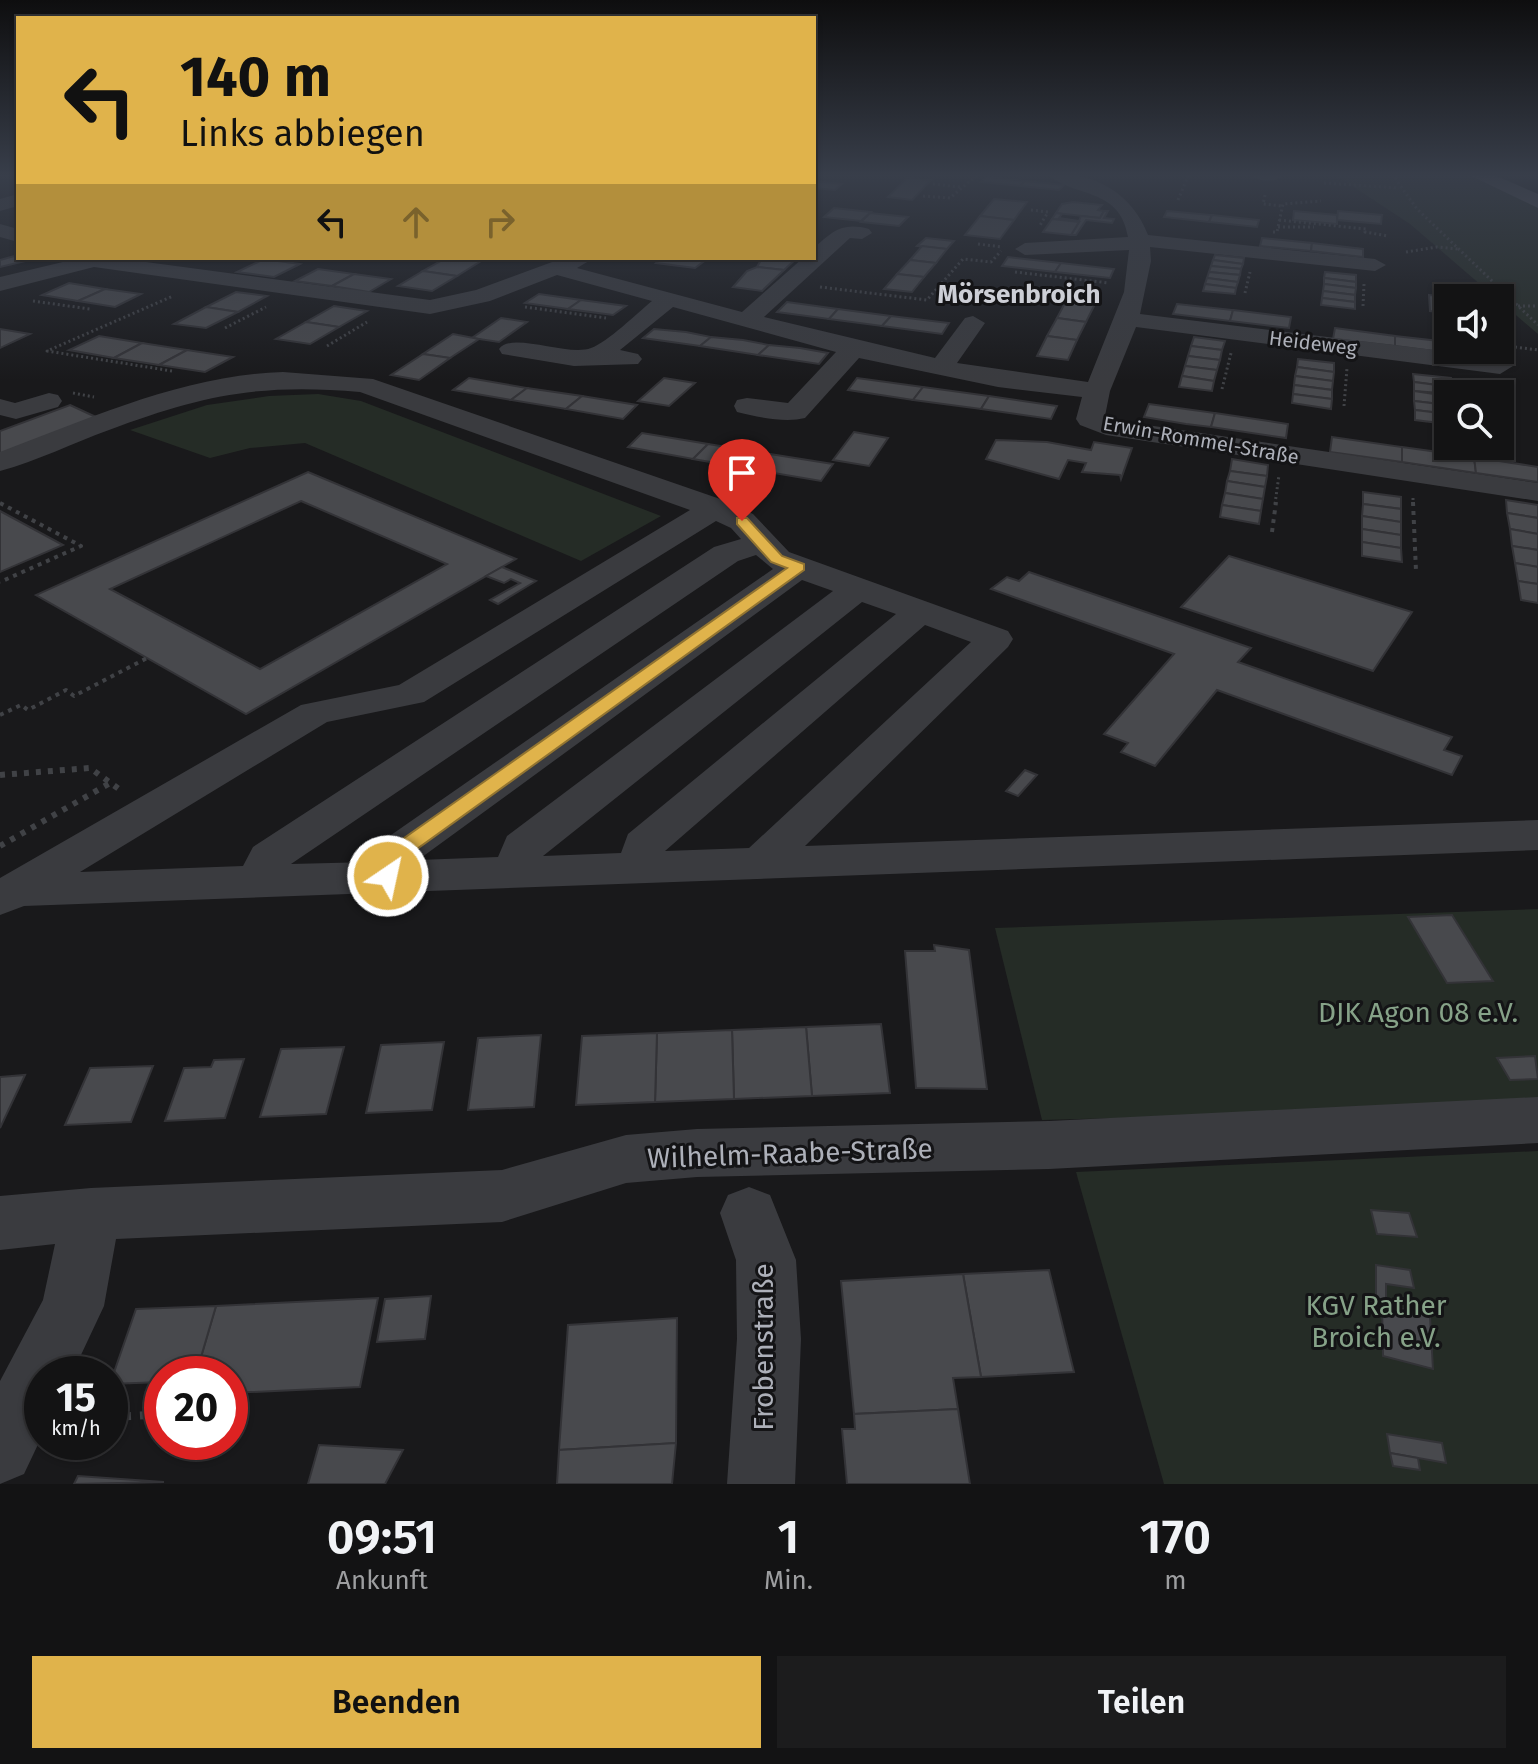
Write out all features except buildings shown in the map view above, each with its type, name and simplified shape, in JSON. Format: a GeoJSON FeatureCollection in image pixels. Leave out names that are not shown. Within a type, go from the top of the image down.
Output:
{"type":"FeatureCollection","features":[{"type":"Feature","properties":{"kind":"street"},"geometry":{"type":"LineString","coordinates":[[816,257],[831,243]]}},
{"type":"Feature","properties":{"kind":"street"},"geometry":{"type":"LineString","coordinates":[[1014,248],[1099,243]]}},
{"type":"Feature","properties":{"kind":"street"},"geometry":{"type":"LineString","coordinates":[[1097,391],[1137,287],[1140,243]]}},
{"type":"Feature","properties":{"kind":"street"},"geometry":{"type":"LineString","coordinates":[[1194,243],[1375,265]]}},
{"type":"Feature","properties":{"kind":"street"},"geometry":{"type":"LineString","coordinates":[[0,284],[86,260]]}},
{"type":"Feature","properties":{"kind":"street"},"geometry":{"type":"LineString","coordinates":[[96,260],[395,305],[443,306],[472,299],[578,260]]}},
{"type":"Feature","properties":{"kind":"street"},"geometry":{"type":"LineString","coordinates":[[747,320],[813,260]]}},
{"type":"Feature","properties":{"kind":"street","name":"Erwin-Rommel-Straße"},"geometry":{"type":"LineString","coordinates":[[558,269],[853,349],[941,368],[1097,391],[1090,417],[1101,425],[1538,492]]}},
{"type":"Feature","properties":{"kind":"street"},"geometry":{"type":"LineString","coordinates":[[599,355],[669,299]]}},
{"type":"Feature","properties":{"kind":"street","name":"Heideweg"},"geometry":{"type":"LineString","coordinates":[[1127,319],[1500,366]]}},
{"type":"Feature","properties":{"kind":"street"},"geometry":{"type":"LineString","coordinates":[[941,368],[973,323]]}},
{"type":"Feature","properties":{"kind":"street"},"geometry":{"type":"LineString","coordinates":[[511,349],[574,358],[599,355],[629,359]]}},
{"type":"Feature","properties":{"kind":"street"},"geometry":{"type":"LineString","coordinates":[[747,406],[795,412],[853,349]]}},
{"type":"Feature","properties":{"kind":"street"},"geometry":{"type":"LineString","coordinates":[[0,462],[176,398],[236,384],[312,380],[364,385],[715,508],[742,521],[777,559],[995,639],[762,862]]}},
{"type":"Feature","properties":{"kind":"street"},"geometry":{"type":"LineString","coordinates":[[0,407],[16,411],[49,401]]}},
{"type":"Feature","properties":{"kind":"street"},"geometry":{"type":"LineString","coordinates":[[6,898],[315,713],[411,694],[715,508]]}},
{"type":"Feature","properties":{"kind":"street"},"geometry":{"type":"LineString","coordinates":[[259,881],[269,858],[726,554],[761,543]]}},
{"type":"Feature","properties":{"kind":"street"},"geometry":{"type":"LineString","coordinates":[[388,876],[397,853],[798,567]]}},
{"type":"Feature","properties":{"kind":"street"},"geometry":{"type":"LineString","coordinates":[[516,871],[523,847],[857,589]]}},
{"type":"Feature","properties":{"kind":"street"},"geometry":{"type":"LineString","coordinates":[[641,866],[644,845],[920,612]]}},
{"type":"Feature","properties":{"kind":"street"},"geometry":{"type":"LineString","coordinates":[[6,898],[259,881],[1538,835]]}},
{"type":"Feature","properties":{"kind":"street","name":"Wilhelm-Raabe-Straße"},"geometry":{"type":"LineString","coordinates":[[0,1223],[91,1214],[502,1196],[626,1159],[749,1183],[1049,1145],[1538,1120]]}},
{"type":"Feature","properties":{"kind":"street","name":"Frobenstraße"},"geometry":{"type":"LineString","coordinates":[[749,1183],[766,1260],[769,1339],[761,1484]]}},
{"type":"Feature","properties":{"kind":"street"},"geometry":{"type":"LineString","coordinates":[[0,1450],[73,1306],[91,1214]]}},
{"type":"Feature","properties":{"kind":"path"},"geometry":{"type":"LineString","coordinates":[[1453,243],[1538,325]]}},
{"type":"Feature","properties":{"kind":"path"},"geometry":{"type":"LineString","coordinates":[[1406,252],[1437,247],[1459,249]]}},
{"type":"Feature","properties":{"kind":"path"},"geometry":{"type":"LineString","coordinates":[[787,283],[927,300],[963,259],[991,262],[1014,248]]}},
{"type":"Feature","properties":{"kind":"path"},"geometry":{"type":"LineString","coordinates":[[1015,272],[1137,287]]}},
{"type":"Feature","properties":{"kind":"path"},"geometry":{"type":"LineString","coordinates":[[186,374],[47,351],[90,330],[122,320],[206,279]]}},
{"type":"Feature","properties":{"kind":"path"},"geometry":{"type":"LineString","coordinates":[[472,299],[639,323]]}},
{"type":"Feature","properties":{"kind":"path"},"geometry":{"type":"LineString","coordinates":[[30,300],[90,309]]}},
{"type":"Feature","properties":{"kind":"path"},"geometry":{"type":"LineString","coordinates":[[327,346],[395,305]]}},
{"type":"Feature","properties":{"kind":"path"},"geometry":{"type":"LineString","coordinates":[[1517,306],[1538,306]]}},
{"type":"Feature","properties":{"kind":"path"},"geometry":{"type":"LineString","coordinates":[[1222,389],[1237,333]]}},
{"type":"Feature","properties":{"kind":"path"},"geometry":{"type":"LineString","coordinates":[[1344,406],[1348,347]]}},
{"type":"Feature","properties":{"kind":"path"},"geometry":{"type":"LineString","coordinates":[[1525,349],[1538,350]]}},
{"type":"Feature","properties":{"kind":"path"},"geometry":{"type":"LineString","coordinates":[[1272,532],[1281,454]]}},
{"type":"Feature","properties":{"kind":"path"},"geometry":{"type":"LineString","coordinates":[[1413,473],[1416,571]]}},
{"type":"Feature","properties":{"kind":"path"},"geometry":{"type":"LineString","coordinates":[[0,503],[81,546],[0,582]]}},
{"type":"Feature","properties":{"kind":"path"},"geometry":{"type":"LineString","coordinates":[[0,715],[21,705],[28,710],[66,690],[74,696],[147,658]]}},
{"type":"Feature","properties":{"kind":"path"},"geometry":{"type":"LineString","coordinates":[[0,775],[90,768],[150,811]]}},
{"type":"Feature","properties":{"kind":"path"},"geometry":{"type":"LineString","coordinates":[[0,846],[111,783]]}},
{"type":"Feature","properties":{"kind":"green space"},"geometry":{"type":"Polygon","coordinates":[[[1432,243],[1538,243],[1538,334],[1514,313],[1514,284],[1480,284],[1432,243]]]}},
{"type":"Feature","properties":{"kind":"green space"},"geometry":{"type":"Polygon","coordinates":[[[318,394],[361,401],[661,516],[581,561],[305,443],[250,448],[210,458],[130,430],[207,405],[269,396],[318,394]]]}},
{"type":"Feature","properties":{"kind":"green space","name":"DJK Agon 08 e.V."},"geometry":{"type":"Polygon","coordinates":[[[1538,909],[1538,1107],[1042,1120],[995,928],[1538,909]]]}},
{"type":"Feature","properties":{"kind":"green space","name":"KGV Rather Broich e.V."},"geometry":{"type":"Polygon","coordinates":[[[1538,1151],[1538,1484],[1164,1484],[1076,1172],[1538,1151]]]}},
{"type":"Feature","properties":{"kind":"district","name":"Mörsenbroich"},"geometry":{"type":"Point","coordinates":[1019,294]}},
{"type":"Feature","properties":{"kind":"route"},"geometry":{"type":"LineString","coordinates":[[388,876],[397,853],[798,567],[777,559],[742,521]]}}]}
